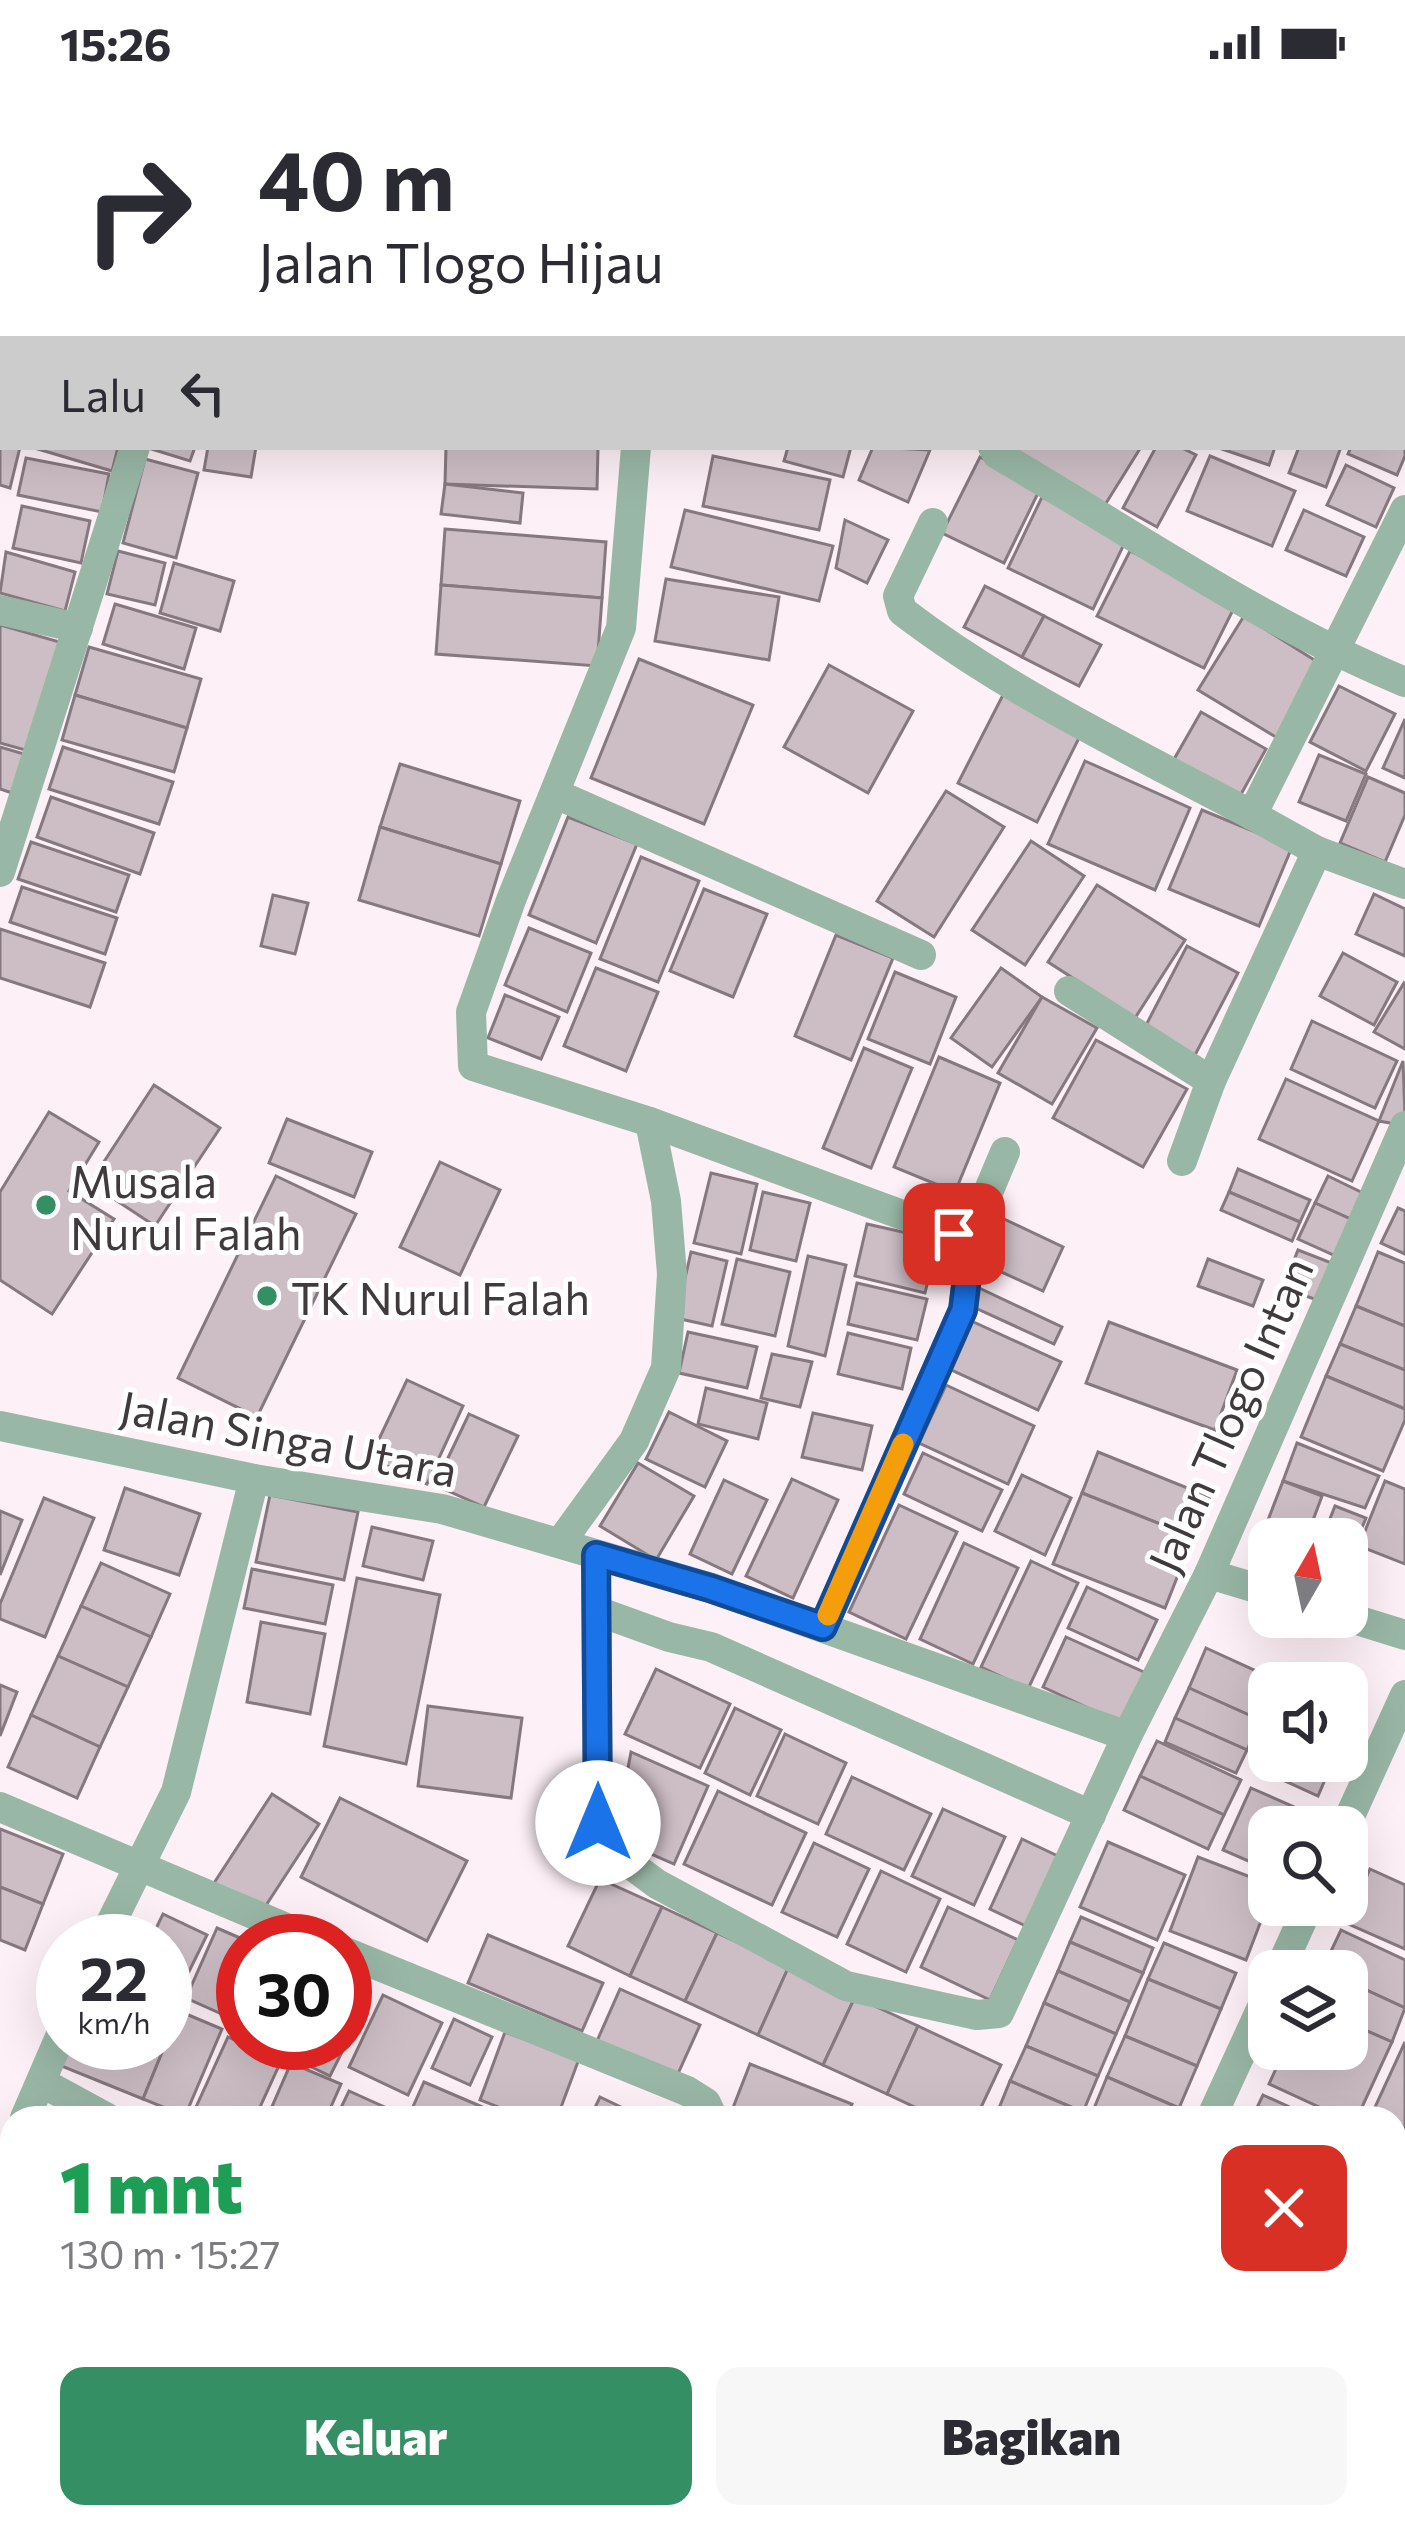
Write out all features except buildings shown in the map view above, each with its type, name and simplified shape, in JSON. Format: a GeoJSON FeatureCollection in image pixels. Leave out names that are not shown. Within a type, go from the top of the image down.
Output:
{"type":"FeatureCollection","features":[{"type":"Feature","properties":{"kind":"street"},"geometry":{"type":"LineString","coordinates":[[0,872],[134,450]]}},
{"type":"Feature","properties":{"kind":"street"},"geometry":{"type":"LineString","coordinates":[[636,450],[621,628],[471,1012],[473,1066],[650,1122],[954,1234],[970,1253],[963,1310],[823,1627]]}},
{"type":"Feature","properties":{"kind":"street"},"geometry":{"type":"LineString","coordinates":[[995,450],[1076,503],[1335,653],[1405,682]]}},
{"type":"Feature","properties":{"kind":"street"},"geometry":{"type":"LineString","coordinates":[[1252,815],[1405,510]]}},
{"type":"Feature","properties":{"kind":"street"},"geometry":{"type":"LineString","coordinates":[[933,523],[898,596],[902,611],[932,635],[1106,737],[1317,851],[1405,884]]}},
{"type":"Feature","properties":{"kind":"street"},"geometry":{"type":"LineString","coordinates":[[0,610],[78,628]]}},
{"type":"Feature","properties":{"kind":"street"},"geometry":{"type":"LineString","coordinates":[[556,794],[921,955]]}},
{"type":"Feature","properties":{"kind":"street"},"geometry":{"type":"LineString","coordinates":[[1182,1160],[1211,1081],[1317,851]]}},
{"type":"Feature","properties":{"kind":"street"},"geometry":{"type":"LineString","coordinates":[[1070,991],[1211,1081]]}},
{"type":"Feature","properties":{"kind":"street"},"geometry":{"type":"LineString","coordinates":[[560,1544],[634,1441],[666,1368],[672,1274],[666,1202],[650,1122]]}},
{"type":"Feature","properties":{"kind":"street","name":"Jalan Tlogo Intan"},"geometry":{"type":"LineString","coordinates":[[597,1611],[598,1823],[611,1850],[657,1884],[846,1986],[977,2014],[999,2013],[1127,1736],[1209,1574],[1405,1126]]}},
{"type":"Feature","properties":{"kind":"street"},"geometry":{"type":"LineString","coordinates":[[954,1234],[981,1208],[1005,1152]]}},
{"type":"Feature","properties":{"kind":"street","name":"Jalan Singa Utara"},"geometry":{"type":"LineString","coordinates":[[0,1426],[254,1479],[442,1509],[710,1588],[1127,1736]]}},
{"type":"Feature","properties":{"kind":"street"},"geometry":{"type":"LineString","coordinates":[[115,1914],[176,1792],[254,1479]]}},
{"type":"Feature","properties":{"kind":"street"},"geometry":{"type":"LineString","coordinates":[[596,1555],[597,1611],[711,1647],[1090,1815]]}},
{"type":"Feature","properties":{"kind":"street"},"geometry":{"type":"LineString","coordinates":[[1209,1574],[1248,1586]]}},
{"type":"Feature","properties":{"kind":"street"},"geometry":{"type":"LineString","coordinates":[[1368,1624],[1405,1635]]}},
{"type":"Feature","properties":{"kind":"street"},"geometry":{"type":"LineString","coordinates":[[1355,1806],[1405,1695]]}},
{"type":"Feature","properties":{"kind":"street"},"geometry":{"type":"LineString","coordinates":[[0,1807],[252,1914]]}},
{"type":"Feature","properties":{"kind":"street"},"geometry":{"type":"LineString","coordinates":[[372,1963],[686,2091],[705,2106]]}},
{"type":"Feature","properties":{"kind":"street"},"geometry":{"type":"LineString","coordinates":[[1217,2106],[1248,2038]]}},
{"type":"Feature","properties":{"kind":"street"},"geometry":{"type":"LineString","coordinates":[[37,2106],[53,2090],[56,2070]]}},
{"type":"Feature","properties":{"kind":"street"},"geometry":{"type":"LineString","coordinates":[[53,2090],[84,2106]]}},
{"type":"Feature","properties":{"kind":"slow traffic"},"geometry":{"type":"LineString","coordinates":[[828,1615],[903,1444]]}},
{"type":"Feature","properties":{"kind":"place","name":"Musala Nurul Falah"},"geometry":{"type":"Point","coordinates":[46,1205]}},
{"type":"Feature","properties":{"kind":"place","name":"TK Nurul Falah"},"geometry":{"type":"Point","coordinates":[267,1296]}},
{"type":"Feature","properties":{"kind":"route"},"geometry":{"type":"LineString","coordinates":[[598,1823],[596,1555],[823,1627],[963,1310],[970,1253],[954,1234]]}}]}
